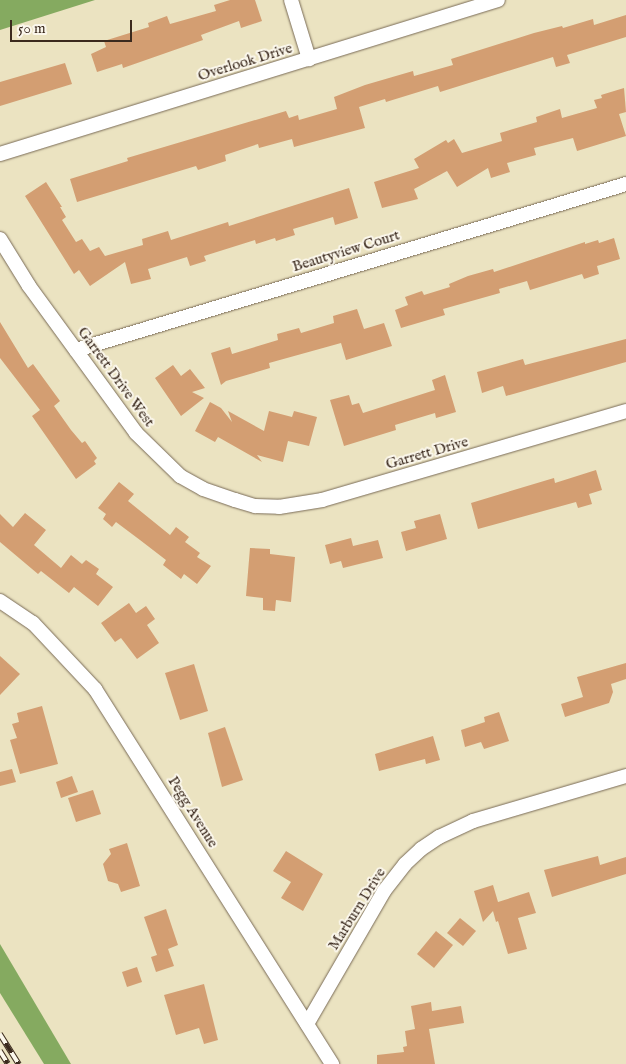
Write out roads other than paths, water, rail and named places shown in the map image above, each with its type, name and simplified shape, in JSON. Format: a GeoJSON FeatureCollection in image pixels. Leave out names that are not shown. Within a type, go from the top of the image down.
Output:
{"type":"FeatureCollection","features":[{"type":"Feature","properties":{"kind":"street"},"geometry":{"type":"LineString","coordinates":[[291,0],[309,59]]}},
{"type":"Feature","properties":{"kind":"street","name":"Overlook Drive"},"geometry":{"type":"LineString","coordinates":[[0,154],[498,0]]}},
{"type":"Feature","properties":{"kind":"street","name":"Beautyview Court"},"geometry":{"type":"LineString","coordinates":[[76,350],[626,184]]}},
{"type":"Feature","properties":{"kind":"street","name":"Garrett Drive West"},"geometry":{"type":"LineString","coordinates":[[0,240],[29,286],[136,433],[156,455],[180,476],[203,489],[235,500]]}},
{"type":"Feature","properties":{"kind":"street","name":"Garrett Drive"},"geometry":{"type":"LineString","coordinates":[[235,500],[255,506],[279,507],[314,502],[626,411]]}},
{"type":"Feature","properties":{"kind":"street","name":"Pegg Avenue"},"geometry":{"type":"LineString","coordinates":[[0,601],[33,623],[95,689],[332,1064]]}},
{"type":"Feature","properties":{"kind":"street","name":"Marburn Drive"},"geometry":{"type":"LineString","coordinates":[[307,1024],[384,891],[405,864],[421,849],[439,837],[473,821],[626,776]]}},
{"type":"Feature","properties":{"kind":"railway"},"geometry":{"type":"LineString","coordinates":[[0,1034],[19,1064]]}},
{"type":"Feature","properties":{"kind":"railway"},"geometry":{"type":"LineString","coordinates":[[0,1051],[8,1064]]}}]}
